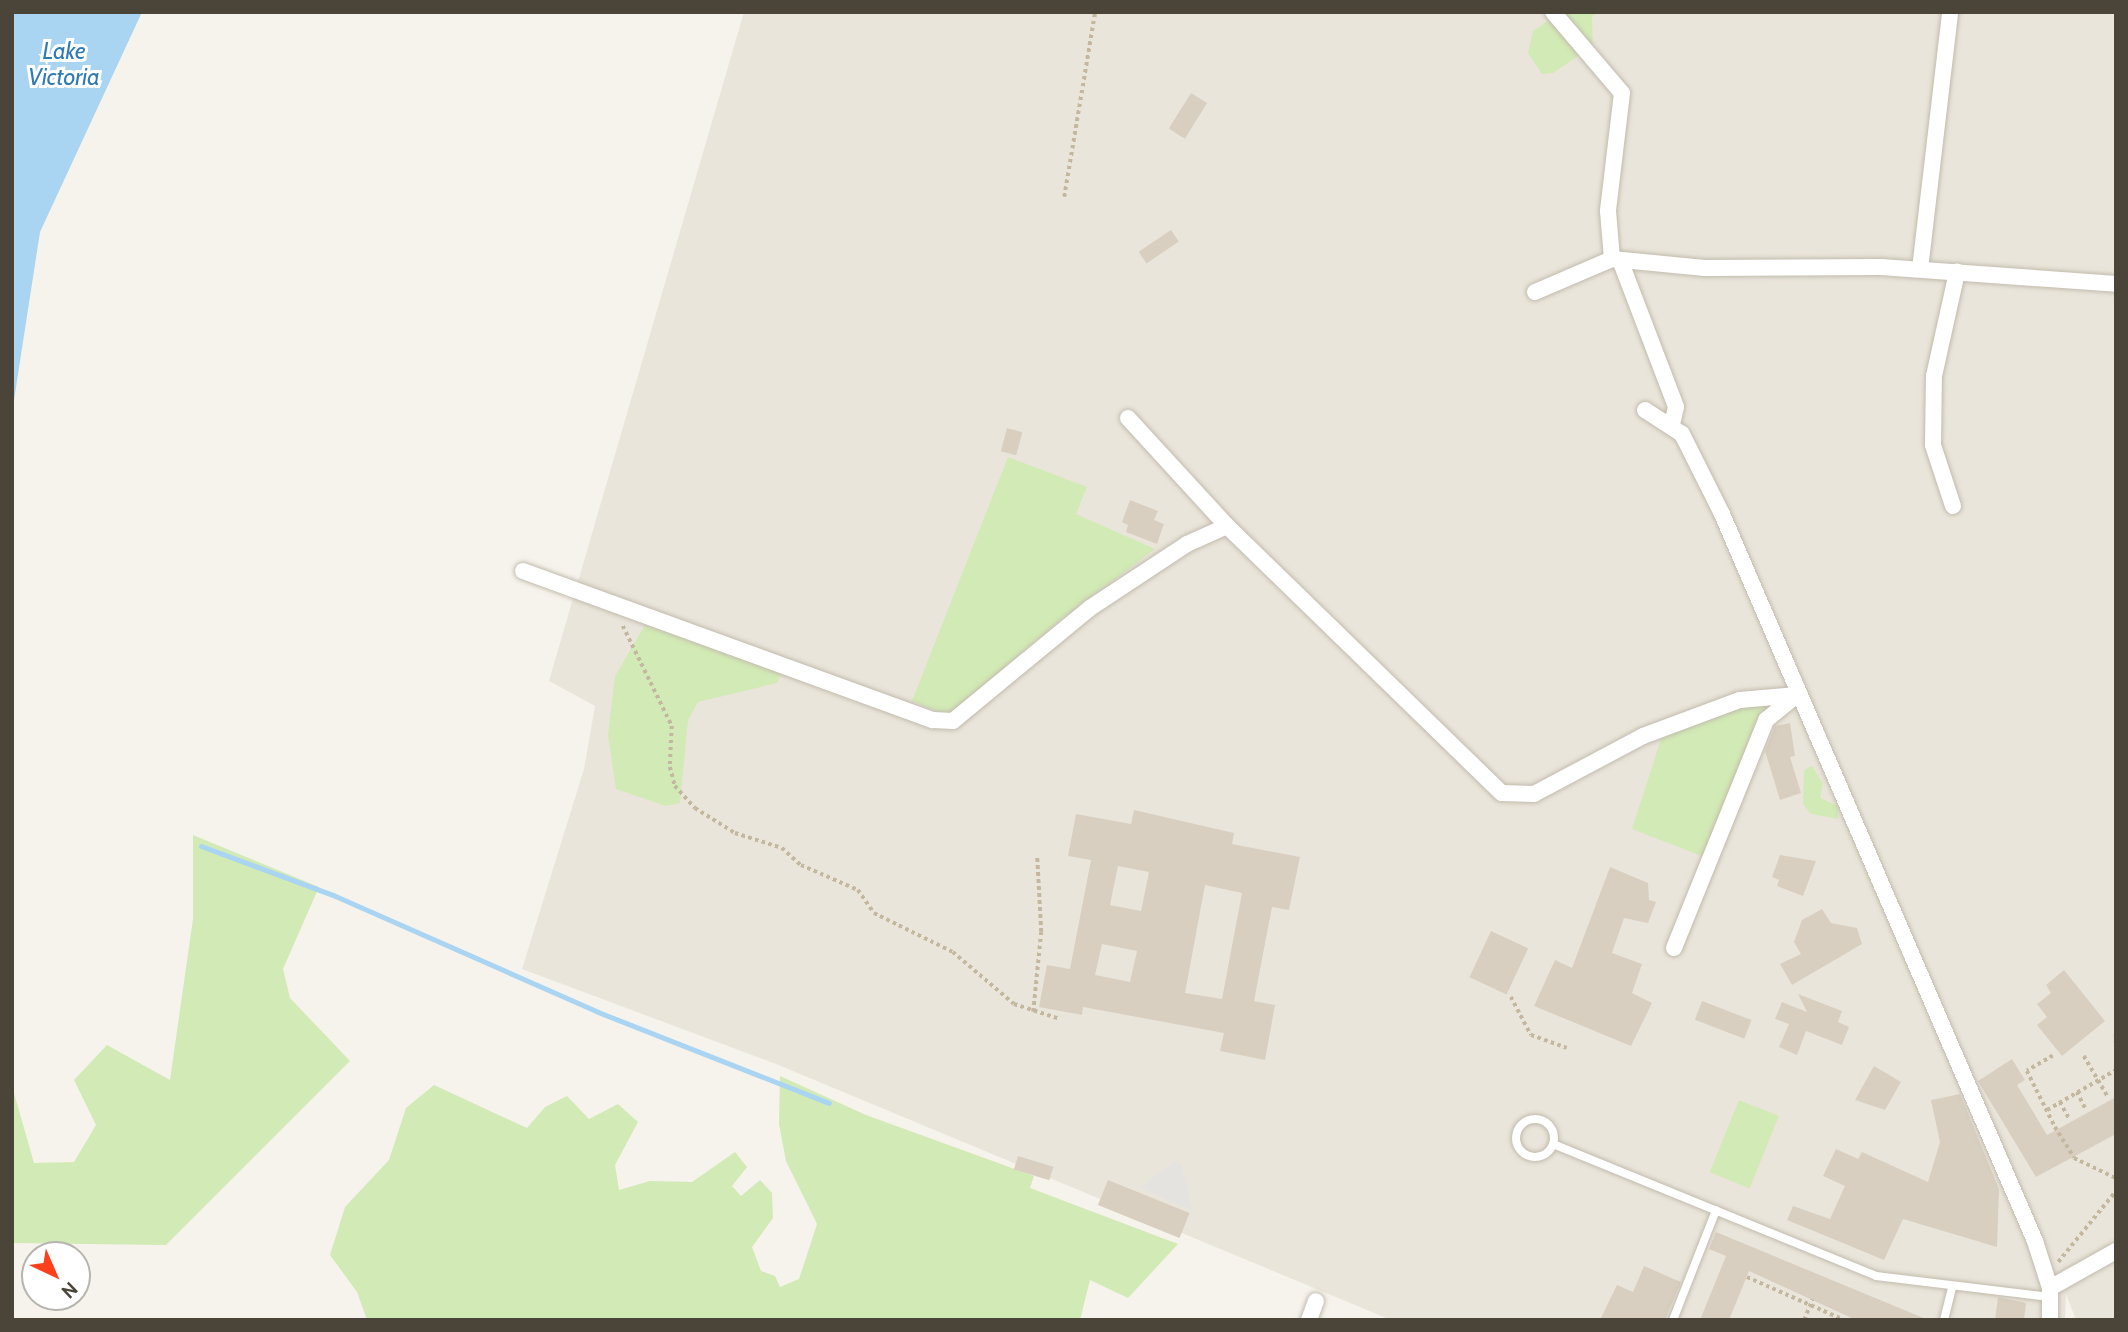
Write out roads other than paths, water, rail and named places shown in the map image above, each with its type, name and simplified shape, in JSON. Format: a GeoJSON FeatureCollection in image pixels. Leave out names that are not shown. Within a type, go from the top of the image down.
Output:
{"type":"FeatureCollection","features":[{"type":"Feature","properties":{"kind":"street"},"geometry":{"type":"LineString","coordinates":[[1553,12],[1622,93],[1608,211],[1616,259],[1676,407],[1672,424]]}},
{"type":"Feature","properties":{"kind":"street"},"geometry":{"type":"LineString","coordinates":[[1920,269],[1950,12]]}},
{"type":"Feature","properties":{"kind":"street"},"geometry":{"type":"LineString","coordinates":[[1535,292],[1616,259],[1705,268],[1920,269],[2116,284]]}},
{"type":"Feature","properties":{"kind":"street"},"geometry":{"type":"LineString","coordinates":[[1953,506],[1933,445],[1934,376],[1957,272]]}},
{"type":"Feature","properties":{"kind":"street"},"geometry":{"type":"LineString","coordinates":[[1645,410],[1672,424],[1689,445],[1717,503],[1797,695],[1875,863],[2049,1287],[2050,1320]]}},
{"type":"Feature","properties":{"kind":"street"},"geometry":{"type":"LineString","coordinates":[[1128,418],[1227,526],[1502,793],[1534,794],[1591,761],[1717,707],[1769,694],[1797,695]]}},
{"type":"Feature","properties":{"kind":"street"},"geometry":{"type":"LineString","coordinates":[[523,571],[933,720],[953,721],[1100,601],[1187,544],[1227,526]]}},
{"type":"Feature","properties":{"kind":"street"},"geometry":{"type":"LineString","coordinates":[[1674,947],[1766,720],[1797,695]]}},
{"type":"Feature","properties":{"kind":"street"},"geometry":{"type":"LineString","coordinates":[[2049,1287],[2116,1251]]}},
{"type":"Feature","properties":{"kind":"street"},"geometry":{"type":"LineString","coordinates":[[1310,1320],[1316,1301]]}},
{"type":"Feature","properties":{"kind":"lane"},"geometry":{"type":"LineString","coordinates":[[1529,1120],[1543,1121],[1553,1130],[1553,1144],[1544,1155],[1530,1157],[1516,1142],[1518,1129],[1529,1120]]}},
{"type":"Feature","properties":{"kind":"lane"},"geometry":{"type":"LineString","coordinates":[[1553,1144],[1876,1276],[1952,1289],[2049,1287]]}},
{"type":"Feature","properties":{"kind":"lane"},"geometry":{"type":"LineString","coordinates":[[1672,1320],[1716,1210]]}},
{"type":"Feature","properties":{"kind":"lane"},"geometry":{"type":"LineString","coordinates":[[1944,1320],[1952,1289]]}},
{"type":"Feature","properties":{"kind":"water","name":"Lake Victoria"},"geometry":{"type":"Polygon","coordinates":[[[12,12],[142,12],[40,232],[12,413],[12,12]]]}},
{"type":"Feature","properties":{"kind":"waterway"},"geometry":{"type":"LineString","coordinates":[[201,846],[333,895],[598,1012],[829,1103]]}}]}
